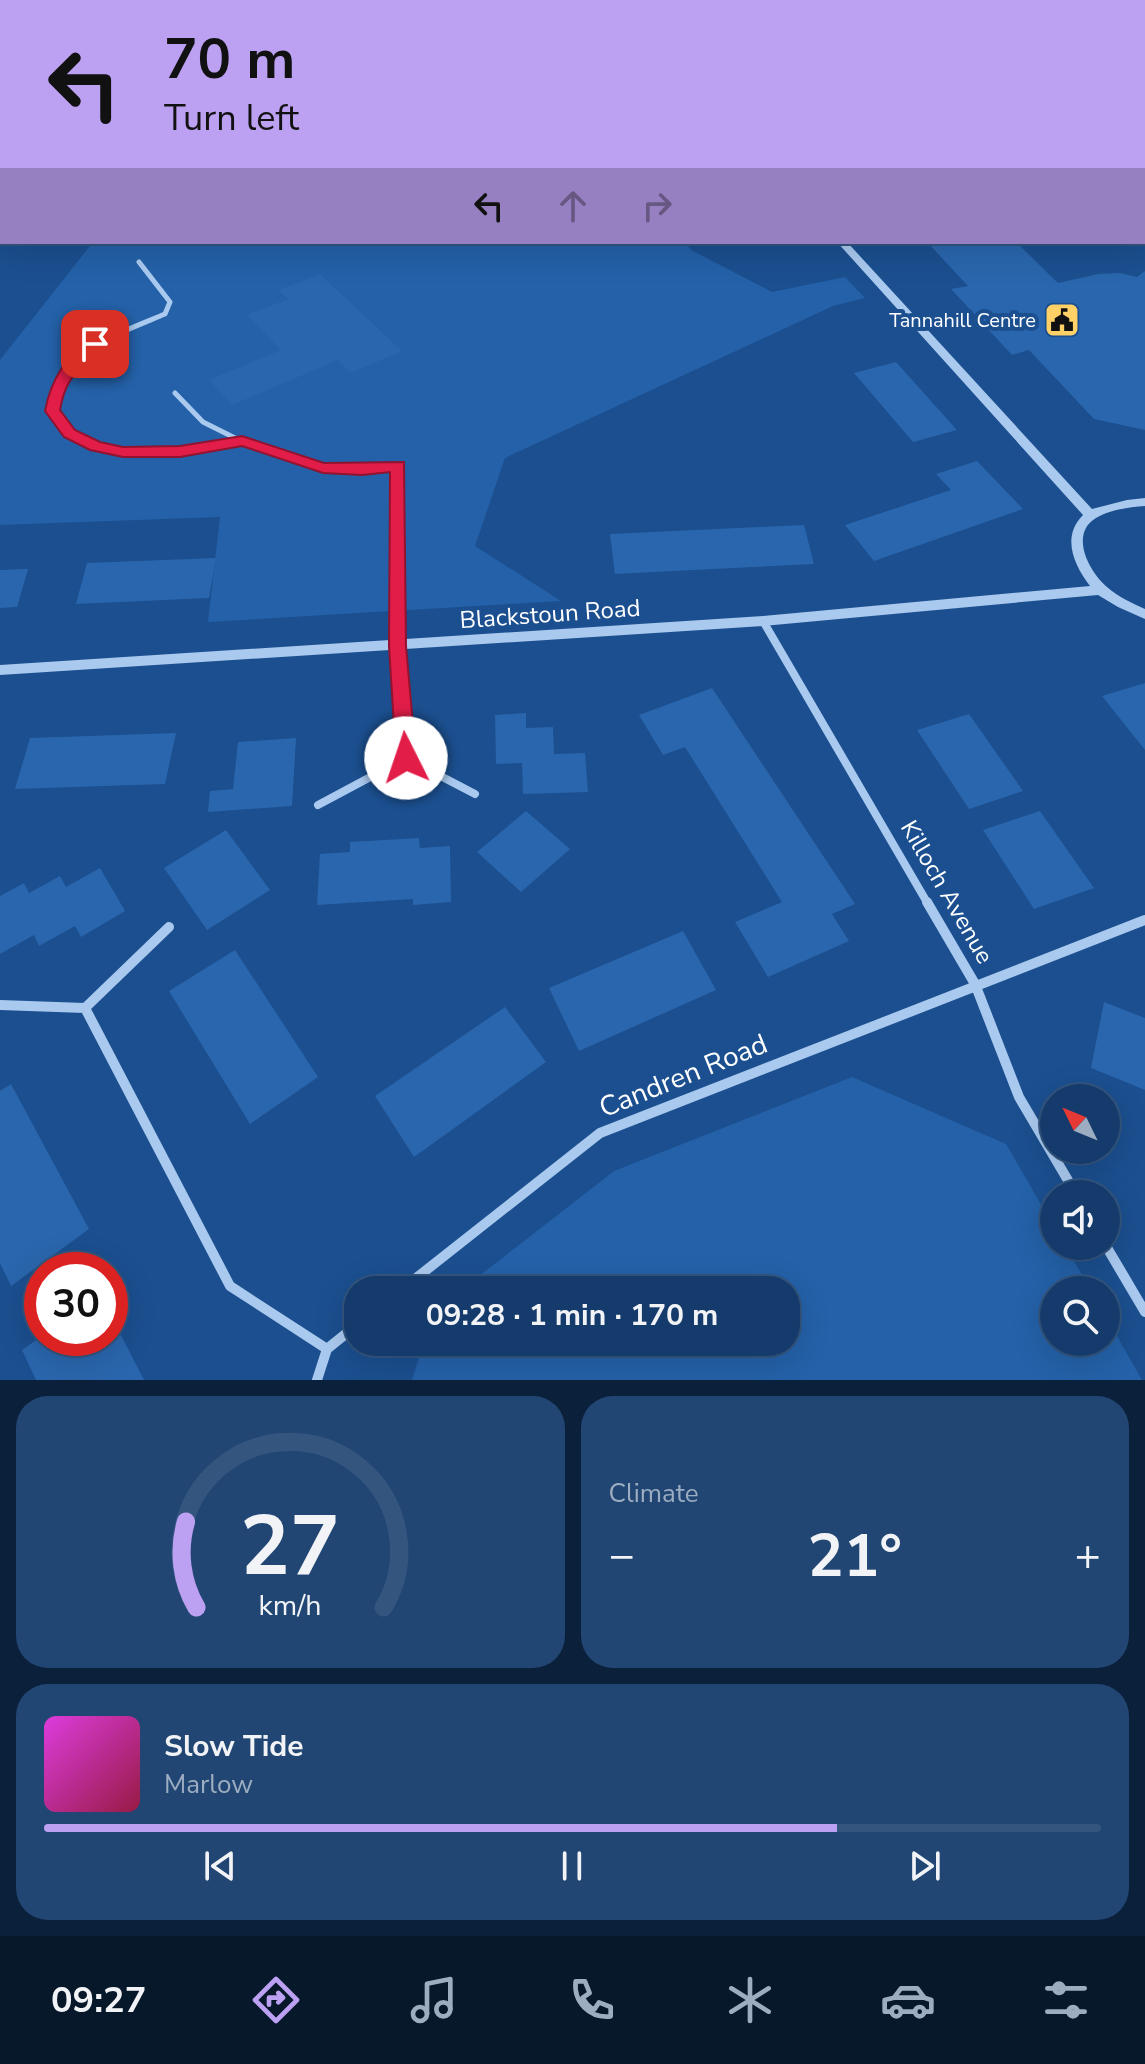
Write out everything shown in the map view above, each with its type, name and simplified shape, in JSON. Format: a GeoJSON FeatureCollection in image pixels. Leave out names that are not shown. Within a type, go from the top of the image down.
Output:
{"type":"FeatureCollection","features":[{"type":"Feature","properties":{"kind":"street"},"geometry":{"type":"LineString","coordinates":[[844,244],[1090,515]]}},
{"type":"Feature","properties":{"kind":"street"},"geometry":{"type":"LineString","coordinates":[[1145,502],[1131,502],[1090,515],[1079,531],[1076,550],[1084,571],[1101,590],[1127,607],[1145,614]]}},
{"type":"Feature","properties":{"kind":"street","name":"Blackstoun Road"},"geometry":{"type":"LineString","coordinates":[[0,670],[763,621],[1101,590]]}},
{"type":"Feature","properties":{"kind":"street","name":"Killoch Avenue"},"geometry":{"type":"LineString","coordinates":[[763,621],[975,984],[1019,1097],[1068,1180]]}},
{"type":"Feature","properties":{"kind":"street"},"geometry":{"type":"LineString","coordinates":[[398,646],[406,758]]}},
{"type":"Feature","properties":{"kind":"street"},"geometry":{"type":"LineString","coordinates":[[406,758],[475,794]]}},
{"type":"Feature","properties":{"kind":"street"},"geometry":{"type":"LineString","coordinates":[[318,805],[406,758]]}},
{"type":"Feature","properties":{"kind":"street","name":"Candren Road"},"geometry":{"type":"LineString","coordinates":[[419,1276],[600,1133],[1145,920]]}},
{"type":"Feature","properties":{"kind":"street"},"geometry":{"type":"LineString","coordinates":[[0,1005],[85,1008],[169,927]]}},
{"type":"Feature","properties":{"kind":"street"},"geometry":{"type":"LineString","coordinates":[[85,1008],[230,1286],[327,1349]]}},
{"type":"Feature","properties":{"kind":"street"},"geometry":{"type":"LineString","coordinates":[[1114,1260],[1145,1312]]}},
{"type":"Feature","properties":{"kind":"street"},"geometry":{"type":"LineString","coordinates":[[317,1380],[327,1349],[344,1335]]}},
{"type":"Feature","properties":{"kind":"lane"},"geometry":{"type":"LineString","coordinates":[[139,262],[170,302],[170,308],[165,314],[95,344],[71,366],[56,388],[52,411],[69,433],[96,446],[123,452],[180,452],[242,441]]}},
{"type":"Feature","properties":{"kind":"lane"},"geometry":{"type":"LineString","coordinates":[[175,393],[196,419],[212,430],[323,468],[362,470],[398,465],[398,646]]}},
{"type":"Feature","properties":{"kind":"shaded area"},"geometry":{"type":"Polygon","coordinates":[[[91,244],[686,244],[691,250],[772,292],[845,277],[865,298],[833,306],[505,458],[475,546],[561,601],[208,622],[220,517],[0,525],[0,360],[91,244]]]}},
{"type":"Feature","properties":{"kind":"shaded area"},"geometry":{"type":"Polygon","coordinates":[[[852,1077],[1006,1144],[1040,1203],[1040,1260],[1073,1260],[1083,1276],[1040,1276],[1040,1356],[1120,1356],[1120,1342],[1142,1380],[412,1380],[420,1356],[800,1356],[800,1276],[479,1276],[614,1171],[852,1077]]]}},
{"type":"Feature","properties":{"kind":"building","name":"Tannahill Centre"},"geometry":{"type":"Polygon","coordinates":[[[929,244],[1018,244],[1058,283],[1098,274],[1120,273],[1137,277],[1145,271],[1145,430],[1094,419],[1029,350],[1012,355],[951,289],[968,286],[929,244]]]}},
{"type":"Feature","properties":{"kind":"building"},"geometry":{"type":"Polygon","coordinates":[[[320,274],[402,351],[351,373],[338,360],[232,405],[209,380],[281,350],[247,315],[288,299],[279,290],[320,274]]]}},
{"type":"Feature","properties":{"kind":"building"},"geometry":{"type":"Polygon","coordinates":[[[896,362],[957,430],[913,442],[854,373],[896,362]]]}},
{"type":"Feature","properties":{"kind":"building"},"geometry":{"type":"Polygon","coordinates":[[[977,461],[1023,509],[874,561],[845,525],[951,490],[936,474],[977,461]]]}},
{"type":"Feature","properties":{"kind":"building"},"geometry":{"type":"Polygon","coordinates":[[[804,525],[814,564],[615,574],[610,534],[804,525]]]}},
{"type":"Feature","properties":{"kind":"building"},"geometry":{"type":"Polygon","coordinates":[[[216,558],[209,598],[76,604],[87,563],[216,558]]]}},
{"type":"Feature","properties":{"kind":"building"},"geometry":{"type":"Polygon","coordinates":[[[28,569],[17,607],[0,608],[0,570],[28,569]]]}},
{"type":"Feature","properties":{"kind":"building"},"geometry":{"type":"Polygon","coordinates":[[[1145,683],[1145,750],[1102,696],[1145,683]]]}},
{"type":"Feature","properties":{"kind":"building"},"geometry":{"type":"Polygon","coordinates":[[[712,688],[855,904],[832,914],[849,941],[768,977],[735,922],[782,902],[685,747],[663,755],[639,715],[712,688]]]}},
{"type":"Feature","properties":{"kind":"building"},"geometry":{"type":"Polygon","coordinates":[[[526,713],[526,728],[553,727],[554,754],[585,753],[588,792],[523,794],[522,763],[496,764],[495,715],[526,713]]]}},
{"type":"Feature","properties":{"kind":"building"},"geometry":{"type":"Polygon","coordinates":[[[969,714],[1023,791],[969,809],[917,730],[969,714]]]}},
{"type":"Feature","properties":{"kind":"building"},"geometry":{"type":"Polygon","coordinates":[[[176,733],[165,784],[15,789],[30,738],[176,733]]]}},
{"type":"Feature","properties":{"kind":"building"},"geometry":{"type":"Polygon","coordinates":[[[296,738],[292,806],[208,812],[210,791],[233,789],[238,742],[296,738]]]}},
{"type":"Feature","properties":{"kind":"building"},"geometry":{"type":"Polygon","coordinates":[[[526,811],[570,849],[521,892],[477,852],[526,811]]]}},
{"type":"Feature","properties":{"kind":"building"},"geometry":{"type":"Polygon","coordinates":[[[1040,811],[1094,888],[1034,909],[983,830],[1040,811]]]}},
{"type":"Feature","properties":{"kind":"building"},"geometry":{"type":"Polygon","coordinates":[[[226,830],[270,890],[207,930],[164,868],[226,830]]]}},
{"type":"Feature","properties":{"kind":"building"},"geometry":{"type":"Polygon","coordinates":[[[419,838],[420,848],[450,846],[451,902],[413,905],[413,899],[317,905],[320,854],[350,852],[350,842],[419,838]]]}},
{"type":"Feature","properties":{"kind":"building"},"geometry":{"type":"Polygon","coordinates":[[[100,868],[125,911],[81,937],[75,926],[39,946],[34,935],[0,954],[0,896],[24,883],[29,893],[60,876],[66,887],[100,868]]]}},
{"type":"Feature","properties":{"kind":"building"},"geometry":{"type":"Polygon","coordinates":[[[683,931],[716,990],[579,1051],[549,988],[683,931]]]}},
{"type":"Feature","properties":{"kind":"building"},"geometry":{"type":"Polygon","coordinates":[[[235,950],[318,1077],[250,1124],[169,991],[235,950]]]}},
{"type":"Feature","properties":{"kind":"building"},"geometry":{"type":"Polygon","coordinates":[[[1104,1002],[1145,1018],[1145,1090],[1091,1068],[1104,1002]]]}},
{"type":"Feature","properties":{"kind":"building"},"geometry":{"type":"Polygon","coordinates":[[[505,1007],[546,1062],[414,1157],[375,1096],[505,1007]]]}},
{"type":"Feature","properties":{"kind":"building"},"geometry":{"type":"Polygon","coordinates":[[[11,1084],[89,1229],[58,1252],[24,1252],[24,1276],[11,1286],[0,1263],[0,1091],[11,1084]]]}},
{"type":"Feature","properties":{"kind":"building"},"geometry":{"type":"Polygon","coordinates":[[[128,1349],[144,1380],[36,1380],[25,1356],[128,1356],[128,1349]]]}},
{"type":"Feature","properties":{"kind":"place","name":"Tannahill Centre"},"geometry":{"type":"Point","coordinates":[1062,320]}},
{"type":"Feature","properties":{"kind":"route"},"geometry":{"type":"LineString","coordinates":[[95,344],[71,366],[56,388],[52,411],[69,433],[96,446],[123,452],[180,452],[242,441],[323,468],[362,470],[398,465],[398,646],[406,758]]}}]}
